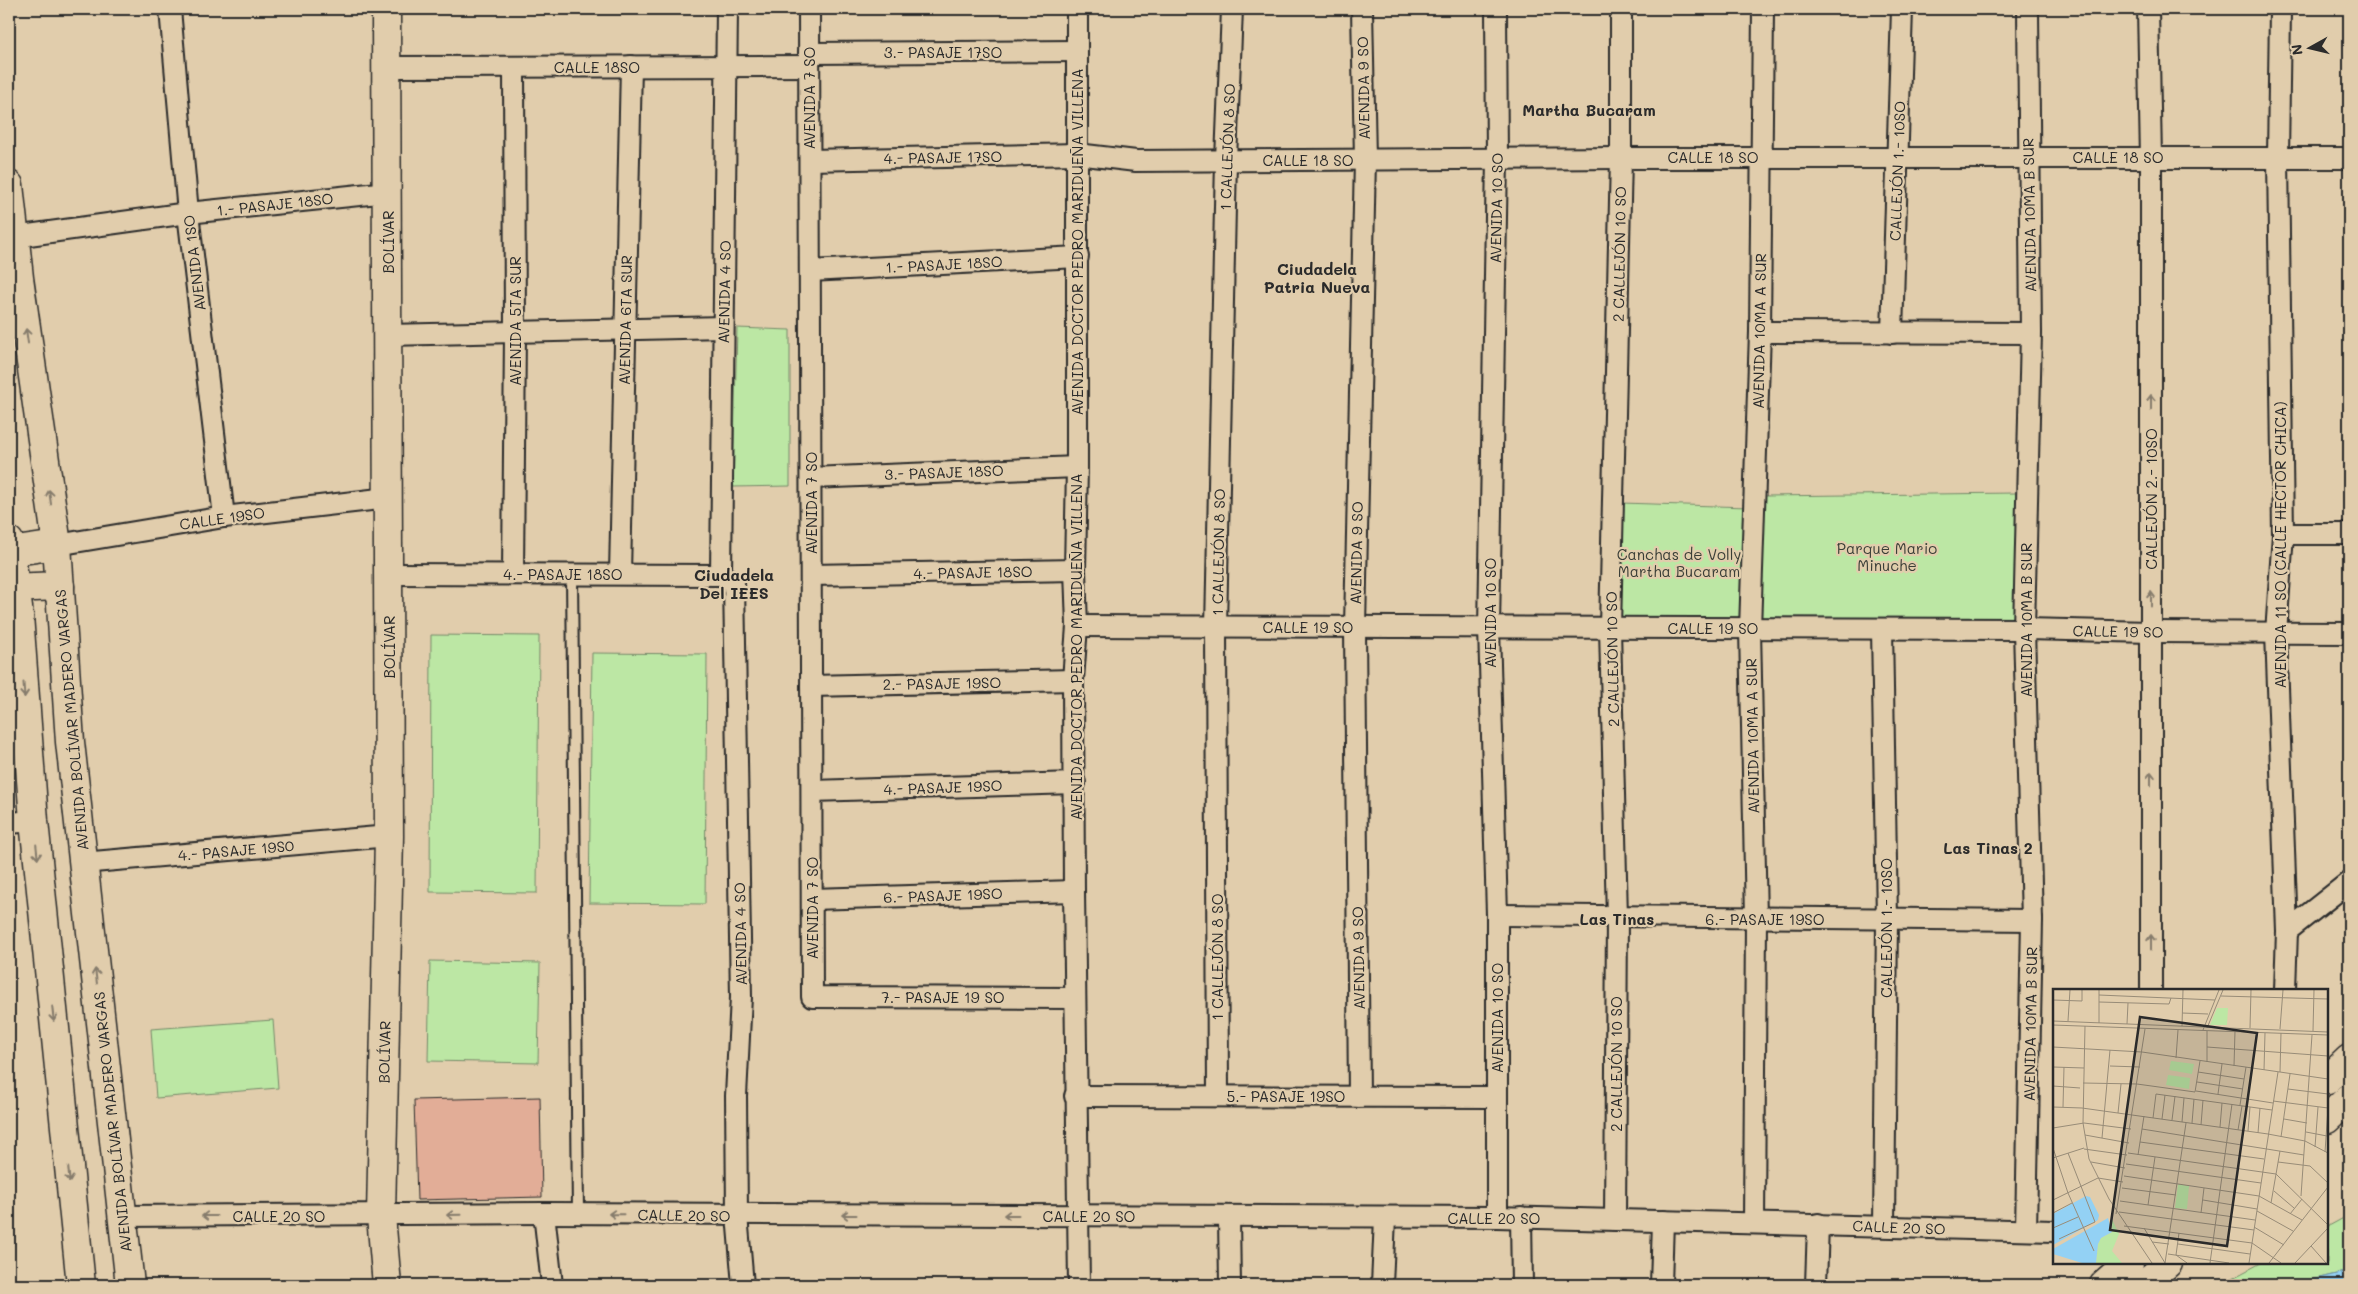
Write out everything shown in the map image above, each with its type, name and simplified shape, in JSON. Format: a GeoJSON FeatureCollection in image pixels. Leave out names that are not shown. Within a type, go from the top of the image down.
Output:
{"type":"FeatureCollection","features":[{"type":"Feature","properties":{"kind":"main road","name":"BOLÍVAR"},"geometry":{"type":"LineString","coordinates":[[386,9],[389,836],[381,1216],[386,1285]]}},
{"type":"Feature","properties":{"kind":"main road","name":"AVENIDA BOLÍVAR MADERO VARGAS"},"geometry":{"type":"LineString","coordinates":[[9,185],[14,237],[57,545],[70,742],[130,1285]]}},
{"type":"Feature","properties":{"kind":"main road"},"geometry":{"type":"LineString","coordinates":[[57,545],[9,548],[21,822],[80,1285]]}},
{"type":"Feature","properties":{"kind":"main road"},"geometry":{"type":"LineString","coordinates":[[12,589],[60,586]]}},
{"type":"Feature","properties":{"kind":"main road"},"geometry":{"type":"LineString","coordinates":[[2328,1079],[2349,1059]]}},
{"type":"Feature","properties":{"kind":"main road"},"geometry":{"type":"LineString","coordinates":[[2328,1118],[2349,1098]]}},
{"type":"Feature","properties":{"kind":"main road"},"geometry":{"type":"LineString","coordinates":[[2104,1285],[2128,1264]]}},
{"type":"Feature","properties":{"kind":"main road"},"geometry":{"type":"LineString","coordinates":[[2143,1285],[2167,1264]]}},
{"type":"Feature","properties":{"kind":"street","name":"AVENIDA 1SO"},"geometry":{"type":"LineString","coordinates":[[170,9],[188,214],[224,516]]}},
{"type":"Feature","properties":{"kind":"street","name":"AVENIDA 4 SO"},"geometry":{"type":"LineString","coordinates":[[727,9],[723,327],[728,579],[741,997],[736,1096],[737,1215],[743,1285]]}},
{"type":"Feature","properties":{"kind":"street","name":"AVENIDA 7 SO"},"geometry":{"type":"LineString","coordinates":[[809,9],[812,997]]}},
{"type":"Feature","properties":{"kind":"street","name":"AVENIDA DOCTOR PEDRO MARIDUEÑA VILLENA"},"geometry":{"type":"LineString","coordinates":[[1077,9],[1078,257],[1075,570],[1077,626],[1073,680],[1075,783],[1074,998],[1078,1285]]}},
{"type":"Feature","properties":{"kind":"street","name":"1 CALLEJÓN 8 SO"},"geometry":{"type":"LineString","coordinates":[[1218,1096],[1216,627],[1226,160],[1232,9]]}},
{"type":"Feature","properties":{"kind":"street","name":"AVENIDA 9 SO"},"geometry":{"type":"LineString","coordinates":[[1359,1097],[1355,627],[1364,159],[1362,9]]}},
{"type":"Feature","properties":{"kind":"street","name":"AVENIDA 10 SO"},"geometry":{"type":"LineString","coordinates":[[1496,9],[1497,158],[1489,628],[1497,916],[1497,1217]]}},
{"type":"Feature","properties":{"kind":"street","name":"2 CALLEJÓN 10 SO"},"geometry":{"type":"LineString","coordinates":[[1615,1220],[1617,918],[1610,628],[1621,158],[1622,9]]}},
{"type":"Feature","properties":{"kind":"street","name":"AVENIDA 10MA A SUR"},"geometry":{"type":"LineString","coordinates":[[1754,1223],[1756,919],[1750,629],[1760,332],[1763,9]]}},
{"type":"Feature","properties":{"kind":"street","name":"CALLEJÓN 1.- 10SO"},"geometry":{"type":"LineString","coordinates":[[1892,333],[1902,9]]}},
{"type":"Feature","properties":{"kind":"street","name":"AVENIDA 10MA B SUR"},"geometry":{"type":"LineString","coordinates":[[2026,1230],[2032,920],[2024,629],[2031,333],[2028,9]]}},
{"type":"Feature","properties":{"kind":"street","name":"CALLEJÓN 2.- 10SO"},"geometry":{"type":"LineString","coordinates":[[2148,9],[2150,158],[2151,989]]}},
{"type":"Feature","properties":{"kind":"street","name":"AVENIDA 11 SO (CALLE HECTOR CHICA)"},"geometry":{"type":"LineString","coordinates":[[2280,9],[2278,158],[2283,534],[2276,632],[2288,930],[2285,989]]}},
{"type":"Feature","properties":{"kind":"street","name":"3.- PASAJE 17SO"},"geometry":{"type":"LineString","coordinates":[[809,59],[1077,51]]}},
{"type":"Feature","properties":{"kind":"street","name":"CALLE 18SO"},"geometry":{"type":"LineString","coordinates":[[386,67],[726,66],[809,59]]}},
{"type":"Feature","properties":{"kind":"street","name":"AVENIDA 6TA SUR"},"geometry":{"type":"LineString","coordinates":[[620,574],[631,66]]}},
{"type":"Feature","properties":{"kind":"street","name":"AVENIDA 5TA SUR"},"geometry":{"type":"LineString","coordinates":[[512,574],[515,332],[514,67]]}},
{"type":"Feature","properties":{"kind":"street","name":"CALLE 18 SO"},"geometry":{"type":"LineString","coordinates":[[1077,154],[1136,161],[1762,157],[2349,158]]}},
{"type":"Feature","properties":{"kind":"street","name":"4.- PASAJE 17SO"},"geometry":{"type":"LineString","coordinates":[[810,160],[1077,154]]}},
{"type":"Feature","properties":{"kind":"street","name":"1.- PASAJE 18SO"},"geometry":{"type":"LineString","coordinates":[[14,237],[188,214],[388,192]]}},
{"type":"Feature","properties":{"kind":"street","name":"1.- PASAJE 18SO"},"geometry":{"type":"LineString","coordinates":[[810,270],[1078,257]]}},
{"type":"Feature","properties":{"kind":"street"},"geometry":{"type":"LineString","coordinates":[[388,335],[723,327]]}},
{"type":"Feature","properties":{"kind":"street"},"geometry":{"type":"LineString","coordinates":[[1760,332],[2031,333]]}},
{"type":"Feature","properties":{"kind":"street","name":"3.- PASAJE 18SO"},"geometry":{"type":"LineString","coordinates":[[810,478],[1077,467]]}},
{"type":"Feature","properties":{"kind":"street","name":"CALLE 19SO"},"geometry":{"type":"LineString","coordinates":[[57,545],[224,516],[388,498]]}},
{"type":"Feature","properties":{"kind":"street"},"geometry":{"type":"LineString","coordinates":[[2283,534],[2349,534]]}},
{"type":"Feature","properties":{"kind":"street","name":"4.- PASAJE 18SO"},"geometry":{"type":"LineString","coordinates":[[811,575],[1075,570]]}},
{"type":"Feature","properties":{"kind":"street","name":"4.- PASAJE 18SO"},"geometry":{"type":"LineString","coordinates":[[389,574],[620,574],[728,579]]}},
{"type":"Feature","properties":{"kind":"street","name":"CALLE 19 SO"},"geometry":{"type":"LineString","coordinates":[[1077,626],[2349,632]]}},
{"type":"Feature","properties":{"kind":"street","name":"CALLEJÓN 1.- 10SO"},"geometry":{"type":"LineString","coordinates":[[1882,629],[1887,919],[1884,1226]]}},
{"type":"Feature","properties":{"kind":"street","name":"2.- PASAJE 19SO"},"geometry":{"type":"LineString","coordinates":[[811,686],[1073,680]]}},
{"type":"Feature","properties":{"kind":"street","name":"4.- PASAJE 19SO"},"geometry":{"type":"LineString","coordinates":[[812,791],[1075,783]]}},
{"type":"Feature","properties":{"kind":"street","name":"4.- PASAJE 19S0"},"geometry":{"type":"LineString","coordinates":[[82,863],[389,836]]}},
{"type":"Feature","properties":{"kind":"street"},"geometry":{"type":"LineString","coordinates":[[2288,930],[2349,882]]}},
{"type":"Feature","properties":{"kind":"street","name":"6.- PASAJE 19SO"},"geometry":{"type":"LineString","coordinates":[[812,899],[1074,892]]}},
{"type":"Feature","properties":{"kind":"street","name":"6.- PASAJE 19SO"},"geometry":{"type":"LineString","coordinates":[[1497,916],[2032,920]]}},
{"type":"Feature","properties":{"kind":"street","name":"7.- PASAJE 19 SO"},"geometry":{"type":"LineString","coordinates":[[812,997],[1074,998]]}},
{"type":"Feature","properties":{"kind":"street","name":"5.- PASAJE 19SO"},"geometry":{"type":"LineString","coordinates":[[1075,1096],[1497,1098]]}},
{"type":"Feature","properties":{"kind":"street"},"geometry":{"type":"LineString","coordinates":[[544,1213],[552,1285]]}},
{"type":"Feature","properties":{"kind":"street","name":"CALLE 20 SO"},"geometry":{"type":"LineString","coordinates":[[123,1216],[381,1216],[544,1213],[1385,1218],[1521,1217],[2053,1231]]}},
{"type":"Feature","properties":{"kind":"street"},"geometry":{"type":"LineString","coordinates":[[1229,1217],[1230,1285]]}},
{"type":"Feature","properties":{"kind":"street"},"geometry":{"type":"LineString","coordinates":[[1521,1217],[1522,1285]]}},
{"type":"Feature","properties":{"kind":"street"},"geometry":{"type":"LineString","coordinates":[[1382,1285],[1385,1218]]}},
{"type":"Feature","properties":{"kind":"street"},"geometry":{"type":"LineString","coordinates":[[1661,1285],[1664,1221]]}},
{"type":"Feature","properties":{"kind":"street"},"geometry":{"type":"LineString","coordinates":[[1816,1285],[1818,1224]]}},
{"type":"Feature","properties":{"kind":"lane"},"geometry":{"type":"LineString","coordinates":[[572,574],[578,1214]]}},
{"type":"Feature","properties":{"kind":"green space"},"geometry":{"type":"Polygon","coordinates":[[[737,328],[790,330],[790,486],[733,487],[737,328]]]}},
{"type":"Feature","properties":{"kind":"green space","name":"Parque Mario Minuche"},"geometry":{"type":"Polygon","coordinates":[[[2016,493],[2016,620],[1759,621],[1765,496],[2016,493]]]}},
{"type":"Feature","properties":{"kind":"green space","name":"Canchas de Volly Martha Bucaram"},"geometry":{"type":"Polygon","coordinates":[[[1621,503],[1748,507],[1744,620],[1620,620],[1621,503]]]}},
{"type":"Feature","properties":{"kind":"green space"},"geometry":{"type":"Polygon","coordinates":[[[431,635],[539,636],[537,893],[430,892],[431,635]]]}},
{"type":"Feature","properties":{"kind":"green space"},"geometry":{"type":"Polygon","coordinates":[[[592,653],[707,654],[705,904],[589,903],[592,653]]]}},
{"type":"Feature","properties":{"kind":"green space"},"geometry":{"type":"Polygon","coordinates":[[[430,961],[540,963],[538,1063],[428,1061],[430,961]]]}},
{"type":"Feature","properties":{"kind":"green space"},"geometry":{"type":"Polygon","coordinates":[[[273,1020],[278,1088],[156,1098],[151,1029],[273,1020]]]}},
{"type":"Feature","properties":{"kind":"green space"},"geometry":{"type":"Polygon","coordinates":[[[2349,1215],[2349,1271],[2290,1285],[2226,1285],[2229,1280],[2259,1264],[2328,1264],[2328,1226],[2349,1215]]]}},
{"type":"Feature","properties":{"kind":"water"},"geometry":{"type":"Polygon","coordinates":[[[2349,1271],[2349,1285],[2290,1285],[2349,1271]]]}},
{"type":"Feature","properties":{"kind":"building"},"geometry":{"type":"Polygon","coordinates":[[[540,1097],[542,1197],[417,1200],[414,1100],[540,1097]]]}},
{"type":"Feature","properties":{"kind":"district","name":"Martha Bucaram"},"geometry":{"type":"Point","coordinates":[1589,109]}},
{"type":"Feature","properties":{"kind":"district","name":"Ciudadela Patria Nueva"},"geometry":{"type":"Point","coordinates":[1317,277]}},
{"type":"Feature","properties":{"kind":"district","name":"Ciudadela Del IEES"},"geometry":{"type":"Point","coordinates":[734,583]}},
{"type":"Feature","properties":{"kind":"district","name":"Las Tinas 2"},"geometry":{"type":"Point","coordinates":[1988,847]}},
{"type":"Feature","properties":{"kind":"district","name":"Las Tinas"},"geometry":{"type":"Point","coordinates":[1617,918]}}]}
